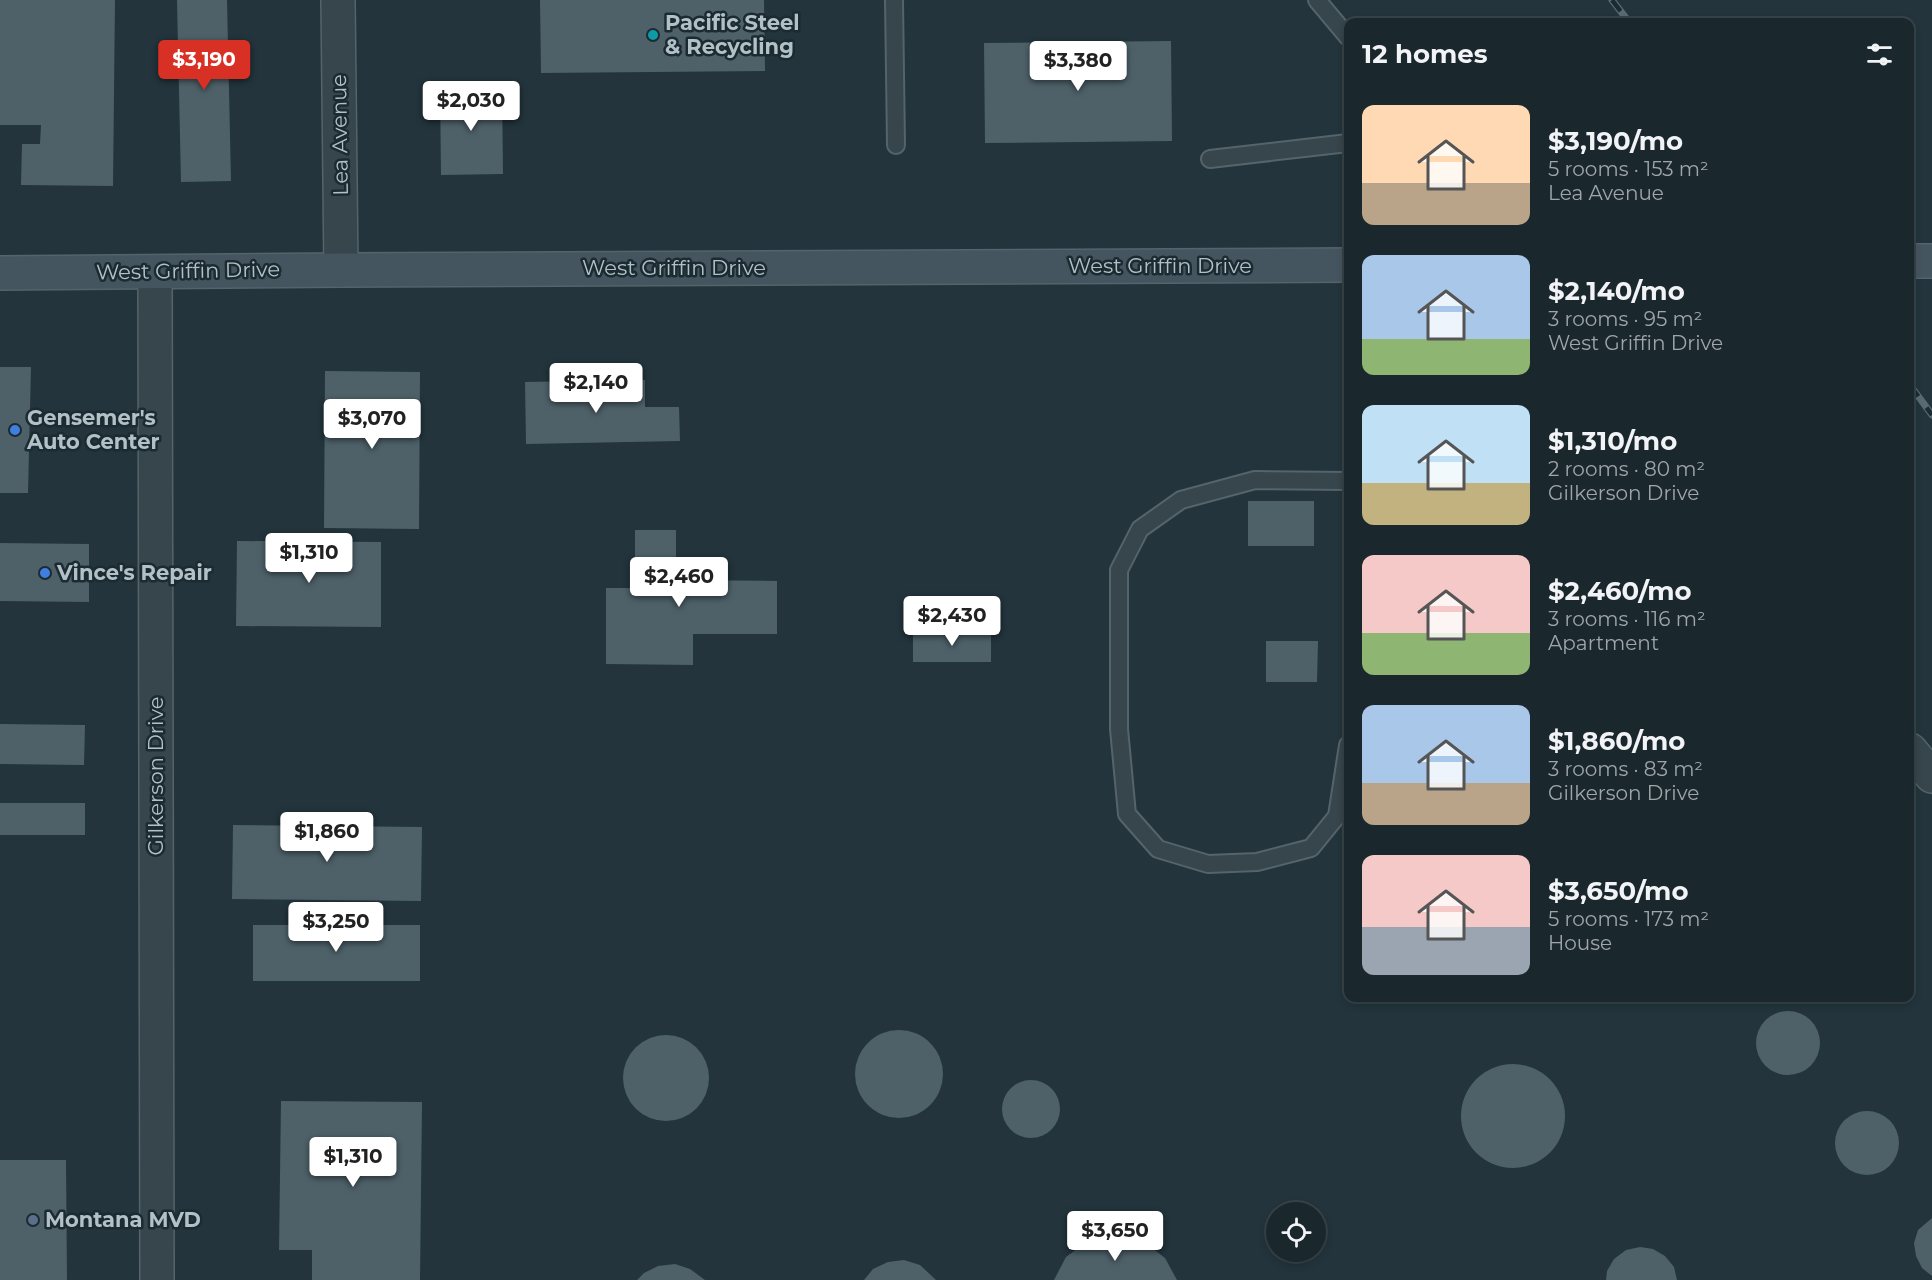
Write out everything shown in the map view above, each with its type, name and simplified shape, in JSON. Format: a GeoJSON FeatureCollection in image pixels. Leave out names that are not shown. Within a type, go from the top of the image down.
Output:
{"type":"FeatureCollection","features":[{"type":"Feature","properties":{"kind":"main road"},"geometry":{"type":"LineString","coordinates":[[1914,261],[1932,261]]}},
{"type":"Feature","properties":{"kind":"main road","name":"West Griffin Drive"},"geometry":{"type":"LineString","coordinates":[[0,273],[1344,265]]}},
{"type":"Feature","properties":{"kind":"street","name":"Lea Avenue"},"geometry":{"type":"LineString","coordinates":[[338,0],[341,270]]}},
{"type":"Feature","properties":{"kind":"street","name":"Gilkerson Drive"},"geometry":{"type":"LineString","coordinates":[[155,272],[157,1280]]}},
{"type":"Feature","properties":{"kind":"street"},"geometry":{"type":"LineString","coordinates":[[1914,755],[1932,776]]}},
{"type":"Feature","properties":{"kind":"lane"},"geometry":{"type":"LineString","coordinates":[[894,0],[896,146]]}},
{"type":"Feature","properties":{"kind":"lane"},"geometry":{"type":"LineString","coordinates":[[1317,0],[1344,32]]}},
{"type":"Feature","properties":{"kind":"lane"},"geometry":{"type":"LineString","coordinates":[[1210,159],[1344,142]]}},
{"type":"Feature","properties":{"kind":"lane"},"geometry":{"type":"LineString","coordinates":[[1344,481],[1256,480],[1181,500],[1140,529],[1119,570],[1119,729],[1127,814],[1158,849],[1208,864],[1257,862],[1311,848],[1337,816],[1344,771]]}},
{"type":"Feature","properties":{"kind":"building"},"geometry":{"type":"Polygon","coordinates":[[[0,0],[115,0],[113,186],[21,185],[22,144],[40,144],[41,125],[0,125],[0,0]]]}},
{"type":"Feature","properties":{"kind":"building"},"geometry":{"type":"Polygon","coordinates":[[[177,0],[227,0],[231,181],[181,182],[177,0]]]}},
{"type":"Feature","properties":{"kind":"building","name":"Pacific Steel & Recycling"},"geometry":{"type":"Polygon","coordinates":[[[540,0],[764,0],[765,71],[541,73],[540,0]]]}},
{"type":"Feature","properties":{"kind":"building"},"geometry":{"type":"Polygon","coordinates":[[[1171,41],[1172,141],[985,143],[984,43],[1171,41]]]}},
{"type":"Feature","properties":{"kind":"building"},"geometry":{"type":"Polygon","coordinates":[[[440,89],[502,89],[503,174],[441,175],[440,89]]]}},
{"type":"Feature","properties":{"kind":"building","name":"Gensemer's Auto Center"},"geometry":{"type":"Polygon","coordinates":[[[0,367],[31,367],[28,493],[0,493],[0,367]]]}},
{"type":"Feature","properties":{"kind":"building"},"geometry":{"type":"Polygon","coordinates":[[[325,371],[420,372],[419,529],[324,528],[325,371]]]}},
{"type":"Feature","properties":{"kind":"building"},"geometry":{"type":"Polygon","coordinates":[[[645,380],[645,407],[679,407],[680,441],[526,444],[525,382],[645,380]]]}},
{"type":"Feature","properties":{"kind":"building"},"geometry":{"type":"Polygon","coordinates":[[[1248,501],[1314,501],[1314,546],[1248,546],[1248,501]]]}},
{"type":"Feature","properties":{"kind":"building"},"geometry":{"type":"Polygon","coordinates":[[[635,530],[676,530],[676,580],[777,581],[777,634],[693,634],[693,665],[606,664],[606,588],[635,588],[635,530]]]}},
{"type":"Feature","properties":{"kind":"building"},"geometry":{"type":"Polygon","coordinates":[[[237,541],[381,542],[381,627],[236,626],[237,541]]]}},
{"type":"Feature","properties":{"kind":"building","name":"Vince's Repair"},"geometry":{"type":"Polygon","coordinates":[[[0,543],[89,544],[89,602],[0,601],[0,543]]]}},
{"type":"Feature","properties":{"kind":"building"},"geometry":{"type":"Polygon","coordinates":[[[913,633],[991,633],[991,662],[913,662],[913,633]]]}},
{"type":"Feature","properties":{"kind":"building"},"geometry":{"type":"Polygon","coordinates":[[[1266,641],[1318,641],[1317,682],[1266,682],[1266,641]]]}},
{"type":"Feature","properties":{"kind":"building"},"geometry":{"type":"Polygon","coordinates":[[[0,724],[85,725],[84,765],[0,764],[0,724]]]}},
{"type":"Feature","properties":{"kind":"building"},"geometry":{"type":"Polygon","coordinates":[[[0,803],[85,803],[85,835],[0,835],[0,803]]]}},
{"type":"Feature","properties":{"kind":"building"},"geometry":{"type":"Polygon","coordinates":[[[233,825],[422,827],[421,901],[232,899],[233,825]]]}},
{"type":"Feature","properties":{"kind":"building"},"geometry":{"type":"Polygon","coordinates":[[[253,925],[420,925],[420,981],[253,981],[253,925]]]}},
{"type":"Feature","properties":{"kind":"building"},"geometry":{"type":"Polygon","coordinates":[[[1782,1011],[1794,1011],[1811,1020],[1818,1031],[1820,1043],[1818,1055],[1811,1066],[1794,1075],[1782,1075],[1770,1070],[1761,1061],[1756,1049],[1756,1037],[1761,1025],[1770,1016],[1782,1011]]]}},
{"type":"Feature","properties":{"kind":"building"},"geometry":{"type":"Polygon","coordinates":[[[899,1030],[916,1034],[930,1043],[939,1057],[943,1074],[939,1091],[930,1105],[916,1114],[899,1118],[882,1114],[868,1105],[859,1091],[855,1074],[859,1057],[868,1043],[882,1034],[899,1030]]]}},
{"type":"Feature","properties":{"kind":"building"},"geometry":{"type":"Polygon","coordinates":[[[666,1035],[690,1042],[702,1054],[709,1078],[702,1102],[690,1114],[666,1121],[642,1114],[630,1102],[623,1078],[630,1054],[642,1042],[666,1035]]]}},
{"type":"Feature","properties":{"kind":"building"},"geometry":{"type":"Polygon","coordinates":[[[1513,1064],[1533,1068],[1550,1079],[1561,1096],[1565,1116],[1561,1136],[1550,1153],[1533,1164],[1513,1168],[1493,1164],[1476,1153],[1465,1136],[1461,1116],[1465,1096],[1476,1079],[1493,1068],[1513,1064]]]}},
{"type":"Feature","properties":{"kind":"building"},"geometry":{"type":"Polygon","coordinates":[[[1031,1080],[1047,1085],[1055,1093],[1060,1109],[1055,1125],[1047,1133],[1031,1138],[1015,1133],[1007,1125],[1002,1109],[1007,1093],[1015,1085],[1031,1080]]]}},
{"type":"Feature","properties":{"kind":"building"},"geometry":{"type":"Polygon","coordinates":[[[281,1101],[422,1102],[420,1280],[312,1280],[312,1250],[279,1250],[281,1101]]]}},
{"type":"Feature","properties":{"kind":"building"},"geometry":{"type":"Polygon","coordinates":[[[1867,1111],[1885,1116],[1890,1120],[1894,1125],[1899,1143],[1894,1161],[1890,1166],[1885,1170],[1867,1175],[1849,1170],[1844,1166],[1840,1161],[1835,1143],[1840,1125],[1844,1120],[1849,1116],[1867,1111]]]}},
{"type":"Feature","properties":{"kind":"building","name":"Montana MVD"},"geometry":{"type":"Polygon","coordinates":[[[0,1160],[66,1160],[67,1280],[0,1280],[0,1160]]]}},
{"type":"Feature","properties":{"kind":"building"},"geometry":{"type":"Polygon","coordinates":[[[1932,1218],[1932,1276],[1922,1268],[1916,1256],[1914,1243],[1918,1230],[1932,1218]]]}},
{"type":"Feature","properties":{"kind":"building"},"geometry":{"type":"Polygon","coordinates":[[[1116,1235],[1143,1241],[1165,1258],[1177,1280],[1054,1280],[1066,1257],[1089,1240],[1116,1235]]]}},
{"type":"Feature","properties":{"kind":"building"},"geometry":{"type":"Polygon","coordinates":[[[1640,1247],[1653,1249],[1665,1256],[1674,1267],[1677,1280],[1606,1280],[1607,1271],[1614,1259],[1626,1250],[1640,1247]]]}},
{"type":"Feature","properties":{"kind":"building"},"geometry":{"type":"Polygon","coordinates":[[[904,1260],[920,1265],[936,1280],[864,1280],[873,1269],[888,1262],[904,1260]]]}},
{"type":"Feature","properties":{"kind":"building"},"geometry":{"type":"Polygon","coordinates":[[[675,1264],[690,1269],[705,1280],[637,1280],[644,1273],[658,1266],[675,1264]]]}},
{"type":"Feature","properties":{"kind":"railway"},"geometry":{"type":"LineString","coordinates":[[1612,0],[1626,18]]}},
{"type":"Feature","properties":{"kind":"railway"},"geometry":{"type":"LineString","coordinates":[[1914,390],[1932,415]]}},
{"type":"Feature","properties":{"kind":"place","name":"Pacific Steel & Recycling"},"geometry":{"type":"Point","coordinates":[653,35]}},
{"type":"Feature","properties":{"kind":"place","name":"Gensemer's Auto Center"},"geometry":{"type":"Point","coordinates":[15,430]}},
{"type":"Feature","properties":{"kind":"place","name":"Vince's Repair"},"geometry":{"type":"Point","coordinates":[45,573]}},
{"type":"Feature","properties":{"kind":"place","name":"Montana MVD"},"geometry":{"type":"Point","coordinates":[33,1220]}}]}
